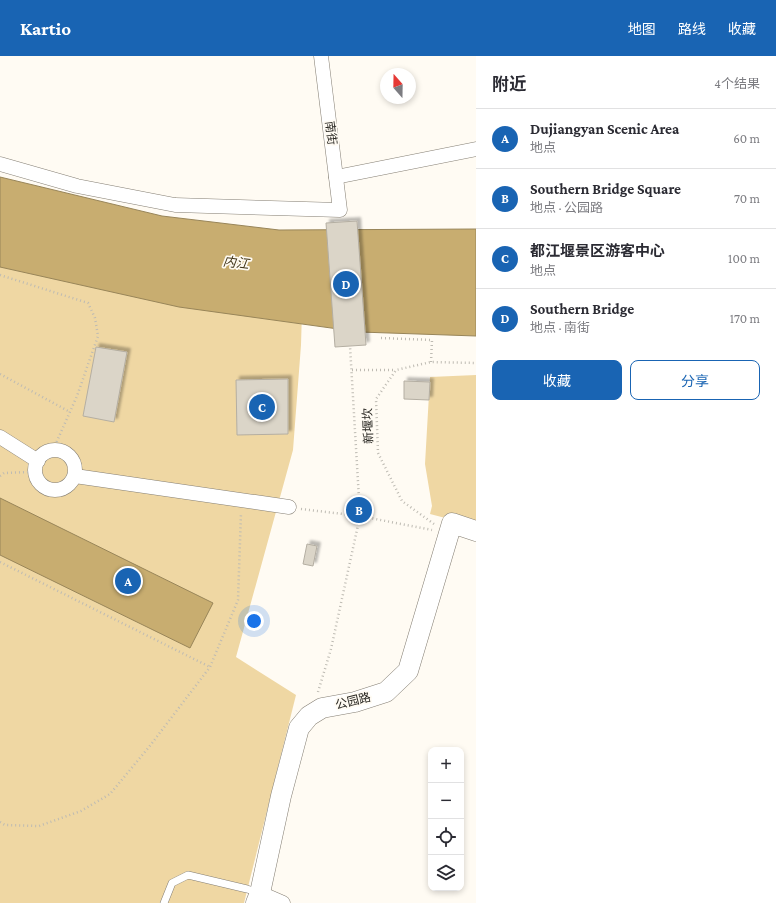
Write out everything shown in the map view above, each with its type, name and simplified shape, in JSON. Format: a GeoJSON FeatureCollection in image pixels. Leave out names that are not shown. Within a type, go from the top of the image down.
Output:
{"type":"FeatureCollection","features":[{"type":"Feature","properties":{"kind":"street","name":"南街"},"geometry":{"type":"LineString","coordinates":[[0,164],[77,186],[175,205],[340,210],[321,56]]}},
{"type":"Feature","properties":{"kind":"street"},"geometry":{"type":"LineString","coordinates":[[336,177],[476,149]]}},
{"type":"Feature","properties":{"kind":"street"},"geometry":{"type":"LineString","coordinates":[[0,437],[36,466]]}},
{"type":"Feature","properties":{"kind":"street"},"geometry":{"type":"LineString","coordinates":[[53,450],[66,453],[71,457],[76,469],[75,476],[68,487],[55,491],[42,486],[38,480],[36,466],[42,456],[53,450]]}},
{"type":"Feature","properties":{"kind":"street"},"geometry":{"type":"LineString","coordinates":[[75,476],[289,507]]}},
{"type":"Feature","properties":{"kind":"street"},"geometry":{"type":"LineString","coordinates":[[449,535],[452,523],[476,531]]}},
{"type":"Feature","properties":{"kind":"street","name":"公园路"},"geometry":{"type":"LineString","coordinates":[[258,898],[281,796],[299,728],[309,716],[322,708],[355,702],[386,692],[408,672],[449,535]]}},
{"type":"Feature","properties":{"kind":"street"},"geometry":{"type":"LineString","coordinates":[[258,898],[283,903]]}},
{"type":"Feature","properties":{"kind":"lane"},"geometry":{"type":"LineString","coordinates":[[164,903],[172,883],[188,875],[247,889],[258,898]]}},
{"type":"Feature","properties":{"kind":"path"},"geometry":{"type":"LineString","coordinates":[[0,275],[88,303],[95,318],[98,336],[77,396],[53,450]]}},
{"type":"Feature","properties":{"kind":"path"},"geometry":{"type":"LineString","coordinates":[[381,338],[432,340],[431,362]]}},
{"type":"Feature","properties":{"kind":"path"},"geometry":{"type":"LineString","coordinates":[[312,714],[331,648],[360,516],[350,346]]}},
{"type":"Feature","properties":{"kind":"path"},"geometry":{"type":"LineString","coordinates":[[352,370],[396,370],[431,362],[476,363]]}},
{"type":"Feature","properties":{"kind":"path","name":"新堰坎"},"geometry":{"type":"LineString","coordinates":[[396,370],[376,399],[378,453],[402,501],[449,535]]}},
{"type":"Feature","properties":{"kind":"path"},"geometry":{"type":"LineString","coordinates":[[0,374],[70,412]]}},
{"type":"Feature","properties":{"kind":"path"},"geometry":{"type":"LineString","coordinates":[[0,476],[4,473],[36,466]]}},
{"type":"Feature","properties":{"kind":"path"},"geometry":{"type":"LineString","coordinates":[[0,822],[5,825],[40,826],[81,811],[110,794],[149,747],[210,667],[238,600],[242,500]]}},
{"type":"Feature","properties":{"kind":"path"},"geometry":{"type":"LineString","coordinates":[[289,507],[360,516],[449,535]]}},
{"type":"Feature","properties":{"kind":"path"},"geometry":{"type":"LineString","coordinates":[[0,562],[210,667]]}},
{"type":"Feature","properties":{"kind":"shaded area"},"geometry":{"type":"Polygon","coordinates":[[[0,187],[304,244],[301,345],[293,450],[236,657],[296,695],[244,903],[0,903],[0,187]]]}},
{"type":"Feature","properties":{"kind":"shaded area"},"geometry":{"type":"Polygon","coordinates":[[[476,375],[476,526],[430,514],[432,506],[425,464],[430,377],[476,375]]]}},
{"type":"Feature","properties":{"kind":"water","name":"内江"},"geometry":{"type":"Polygon","coordinates":[[[0,177],[162,216],[279,230],[476,229],[476,336],[360,332],[179,307],[0,267],[0,177]]]}},
{"type":"Feature","properties":{"kind":"water"},"geometry":{"type":"Polygon","coordinates":[[[0,498],[213,603],[190,648],[0,555],[0,498]]]}},
{"type":"Feature","properties":{"kind":"building"},"geometry":{"type":"Polygon","coordinates":[[[357,221],[366,345],[335,347],[326,223],[357,221]]]}},
{"type":"Feature","properties":{"kind":"building"},"geometry":{"type":"Polygon","coordinates":[[[96,347],[127,352],[114,422],[83,416],[96,347]]]}},
{"type":"Feature","properties":{"kind":"building"},"geometry":{"type":"Polygon","coordinates":[[[288,379],[288,434],[237,435],[236,380],[288,379]]]}},
{"type":"Feature","properties":{"kind":"building"},"geometry":{"type":"Polygon","coordinates":[[[404,381],[430,382],[429,400],[404,399],[404,381]]]}},
{"type":"Feature","properties":{"kind":"building"},"geometry":{"type":"Polygon","coordinates":[[[307,544],[317,546],[313,566],[303,564],[307,544]]]}},
{"type":"Feature","properties":{"kind":"place","name":"Southern Bridge"},"geometry":{"type":"Point","coordinates":[346,284]}},
{"type":"Feature","properties":{"kind":"place","name":"都江堰景区游客中心"},"geometry":{"type":"Point","coordinates":[262,407]}},
{"type":"Feature","properties":{"kind":"place","name":"Southern Bridge Square"},"geometry":{"type":"Point","coordinates":[359,510]}},
{"type":"Feature","properties":{"kind":"place","name":"Dujiangyan Scenic Area"},"geometry":{"type":"Point","coordinates":[128,581]}}]}
